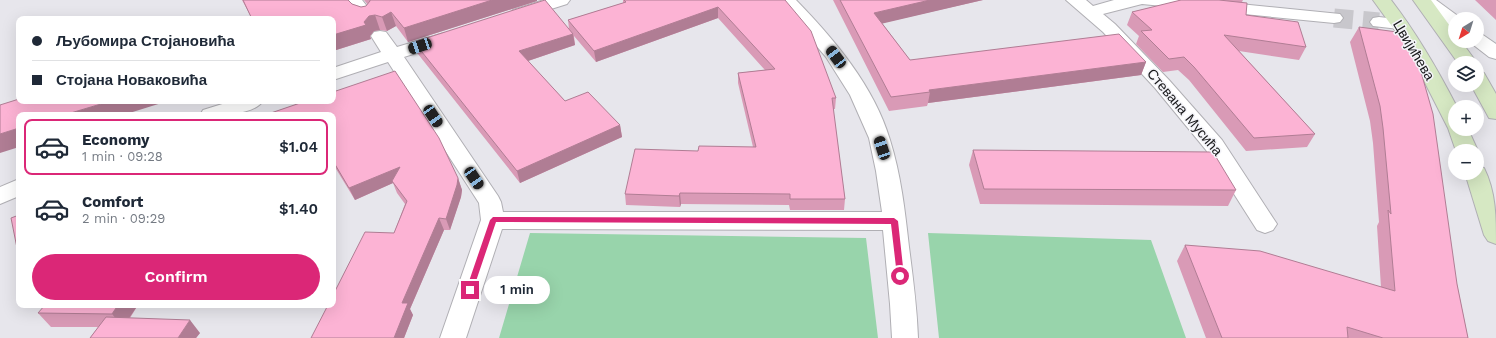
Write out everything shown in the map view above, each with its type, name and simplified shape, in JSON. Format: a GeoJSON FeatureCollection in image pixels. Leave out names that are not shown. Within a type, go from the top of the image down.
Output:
{"type":"FeatureCollection","features":[{"type":"Feature","properties":{"kind":"main road","name":"Цвијићева"},"geometry":{"type":"LineString","coordinates":[[1382,0],[1399,24],[1448,108]]}},
{"type":"Feature","properties":{"kind":"main road"},"geometry":{"type":"LineString","coordinates":[[1422,0],[1463,56]]}},
{"type":"Feature","properties":{"kind":"main road"},"geometry":{"type":"LineString","coordinates":[[1484,90],[1496,113]]}},
{"type":"Feature","properties":{"kind":"main road"},"geometry":{"type":"LineString","coordinates":[[1478,180],[1496,236]]}},
{"type":"Feature","properties":{"kind":"street"},"geometry":{"type":"LineString","coordinates":[[353,0],[365,16]]}},
{"type":"Feature","properties":{"kind":"street"},"geometry":{"type":"LineString","coordinates":[[502,19],[561,0]]}},
{"type":"Feature","properties":{"kind":"street"},"geometry":{"type":"LineString","coordinates":[[786,0],[814,29],[836,57],[865,107],[874,126],[885,159],[905,316],[905,338]]}},
{"type":"Feature","properties":{"kind":"street","name":"Стевана Мусића"},"geometry":{"type":"LineString","coordinates":[[1075,0],[1109,28],[1136,55],[1214,146],[1265,224]]}},
{"type":"Feature","properties":{"kind":"street"},"geometry":{"type":"LineString","coordinates":[[1091,12],[1130,1],[1140,0]]}},
{"type":"Feature","properties":{"kind":"street"},"geometry":{"type":"LineString","coordinates":[[1146,0],[1334,18]]}},
{"type":"Feature","properties":{"kind":"street"},"geometry":{"type":"LineString","coordinates":[[1425,0],[1448,17]]}},
{"type":"Feature","properties":{"kind":"street"},"geometry":{"type":"LineString","coordinates":[[1379,22],[1399,24]]}},
{"type":"Feature","properties":{"kind":"street"},"geometry":{"type":"LineString","coordinates":[[336,73],[458,33]]}},
{"type":"Feature","properties":{"kind":"street"},"geometry":{"type":"LineString","coordinates":[[380,36],[490,202],[493,220],[453,338]]}},
{"type":"Feature","properties":{"kind":"street"},"geometry":{"type":"LineString","coordinates":[[1484,44],[1496,53]]}},
{"type":"Feature","properties":{"kind":"street"},"geometry":{"type":"LineString","coordinates":[[219,112],[244,104]]}},
{"type":"Feature","properties":{"kind":"street"},"geometry":{"type":"LineString","coordinates":[[0,196],[16,188]]}},
{"type":"Feature","properties":{"kind":"street"},"geometry":{"type":"LineString","coordinates":[[493,220],[894,221]]}},
{"type":"Feature","properties":{"kind":"green space"},"geometry":{"type":"Polygon","coordinates":[[[530,233],[866,238],[878,338],[499,338],[530,233]]]}},
{"type":"Feature","properties":{"kind":"green space"},"geometry":{"type":"Polygon","coordinates":[[[928,233],[1151,240],[1186,338],[939,338],[928,233]]]}},
{"type":"Feature","properties":{"kind":"building"},"geometry":{"type":"Polygon","coordinates":[[[243,0],[348,0],[352,4],[361,7],[366,6],[370,0],[492,0],[404,28],[391,12],[382,17],[375,15],[369,16],[364,22],[366,25],[336,34],[336,16],[251,16],[243,0]]]}},
{"type":"Feature","properties":{"kind":"building"},"geometry":{"type":"Polygon","coordinates":[[[545,0],[573,34],[519,51],[565,101],[588,92],[620,125],[517,171],[414,42],[545,0]]]}},
{"type":"Feature","properties":{"kind":"building"},"geometry":{"type":"Polygon","coordinates":[[[624,0],[785,0],[811,31],[836,98],[832,98],[845,199],[790,199],[790,194],[680,193],[679,196],[625,194],[635,149],[698,151],[699,146],[756,147],[738,73],[775,69],[718,7],[594,51],[568,20],[626,2],[624,0]]]}},
{"type":"Feature","properties":{"kind":"building"},"geometry":{"type":"Polygon","coordinates":[[[840,0],[930,0],[874,13],[910,60],[1119,34],[1146,62],[929,90],[930,92],[891,97],[840,0]]]}},
{"type":"Feature","properties":{"kind":"building"},"geometry":{"type":"Polygon","coordinates":[[[1181,0],[1219,0],[1247,3],[1246,15],[1298,22],[1306,47],[1224,35],[1315,134],[1254,138],[1184,57],[1169,59],[1141,31],[1152,30],[1132,12],[1181,0]]]}},
{"type":"Feature","properties":{"kind":"building"},"geometry":{"type":"Polygon","coordinates":[[[1359,27],[1405,33],[1421,72],[1433,114],[1457,284],[1468,338],[1383,338],[1347,327],[1348,338],[1222,338],[1185,245],[1260,251],[1395,291],[1388,210],[1391,214],[1380,106],[1359,27]]]}},
{"type":"Feature","properties":{"kind":"building"},"geometry":{"type":"Polygon","coordinates":[[[395,71],[439,138],[458,178],[446,219],[439,218],[402,303],[408,303],[394,338],[311,338],[326,308],[336,308],[336,289],[365,232],[394,233],[407,201],[392,181],[400,167],[349,188],[336,166],[336,112],[274,112],[297,104],[336,104],[336,91],[395,71]]]}},
{"type":"Feature","properties":{"kind":"building"},"geometry":{"type":"Polygon","coordinates":[[[16,100],[16,104],[101,104],[74,112],[16,112],[16,129],[0,134],[0,105],[16,100]]]}},
{"type":"Feature","properties":{"kind":"building"},"geometry":{"type":"Polygon","coordinates":[[[973,150],[1213,152],[1236,190],[984,189],[973,150]]]}},
{"type":"Feature","properties":{"kind":"building"},"geometry":{"type":"Polygon","coordinates":[[[16,216],[16,243],[11,218],[16,216]]]}},
{"type":"Feature","properties":{"kind":"building"},"geometry":{"type":"Polygon","coordinates":[[[42,308],[116,308],[112,314],[38,313],[42,308]]]}},
{"type":"Feature","properties":{"kind":"building"},"geometry":{"type":"Polygon","coordinates":[[[106,317],[190,320],[178,338],[90,338],[106,317]]]}},
{"type":"Feature","properties":{"kind":"tunnel"},"geometry":{"type":"LineString","coordinates":[[1334,18],[1379,22]]}},
{"type":"Feature","properties":{"kind":"route"},"geometry":{"type":"LineString","coordinates":[[470,290],[493,220],[894,221],[900,276]]}}]}
